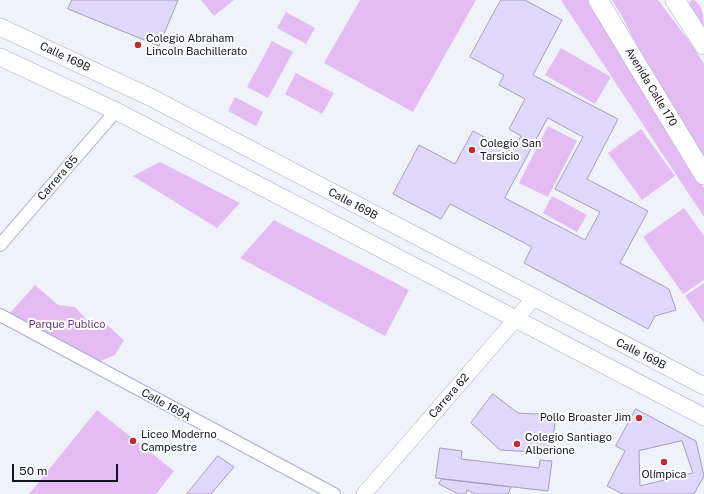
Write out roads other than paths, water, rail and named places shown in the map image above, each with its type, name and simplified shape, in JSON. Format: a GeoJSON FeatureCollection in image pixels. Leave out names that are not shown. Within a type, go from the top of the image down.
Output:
{"type":"FeatureCollection","features":[{"type":"Feature","properties":{"kind":"main road","name":"Avenida Calle 170"},"geometry":{"type":"LineString","coordinates":[[598,0],[704,175]]}},
{"type":"Feature","properties":{"kind":"main road"},"geometry":{"type":"LineString","coordinates":[[675,0],[704,46]]}},
{"type":"Feature","properties":{"kind":"main road","name":"Calle 169B"},"geometry":{"type":"LineString","coordinates":[[0,27],[152,98],[704,386]]}},
{"type":"Feature","properties":{"kind":"main road"},"geometry":{"type":"LineString","coordinates":[[0,57],[116,111],[704,417]]}},
{"type":"Feature","properties":{"kind":"street","name":"Carrera 65"},"geometry":{"type":"LineString","coordinates":[[0,245],[116,111]]}},
{"type":"Feature","properties":{"kind":"street","name":"Carrera 62"},"geometry":{"type":"LineString","coordinates":[[364,494],[534,298]]}},
{"type":"Feature","properties":{"kind":"street","name":"Calle 169A"},"geometry":{"type":"LineString","coordinates":[[0,315],[334,494]]}},
{"type":"Feature","properties":{"kind":"place","name":"Colegio Abraham Lincoln Bachillerato"},"geometry":{"type":"Point","coordinates":[138,45]}},
{"type":"Feature","properties":{"kind":"place","name":"Colegio San Tarsicio"},"geometry":{"type":"Point","coordinates":[472,150]}},
{"type":"Feature","properties":{"kind":"place","name":"Pollo Broaster Jim"},"geometry":{"type":"Point","coordinates":[639,418]}},
{"type":"Feature","properties":{"kind":"place","name":"Liceo Moderno Campestre"},"geometry":{"type":"Point","coordinates":[133,441]}},
{"type":"Feature","properties":{"kind":"place","name":"Colegio Santiago Alberione"},"geometry":{"type":"Point","coordinates":[517,444]}},
{"type":"Feature","properties":{"kind":"place","name":"Olímpica"},"geometry":{"type":"Point","coordinates":[664,462]}},
{"type":"Feature","properties":{"kind":"park label","name":"Parque Publico"},"geometry":{"type":"Point","coordinates":[67,325]}}]}
